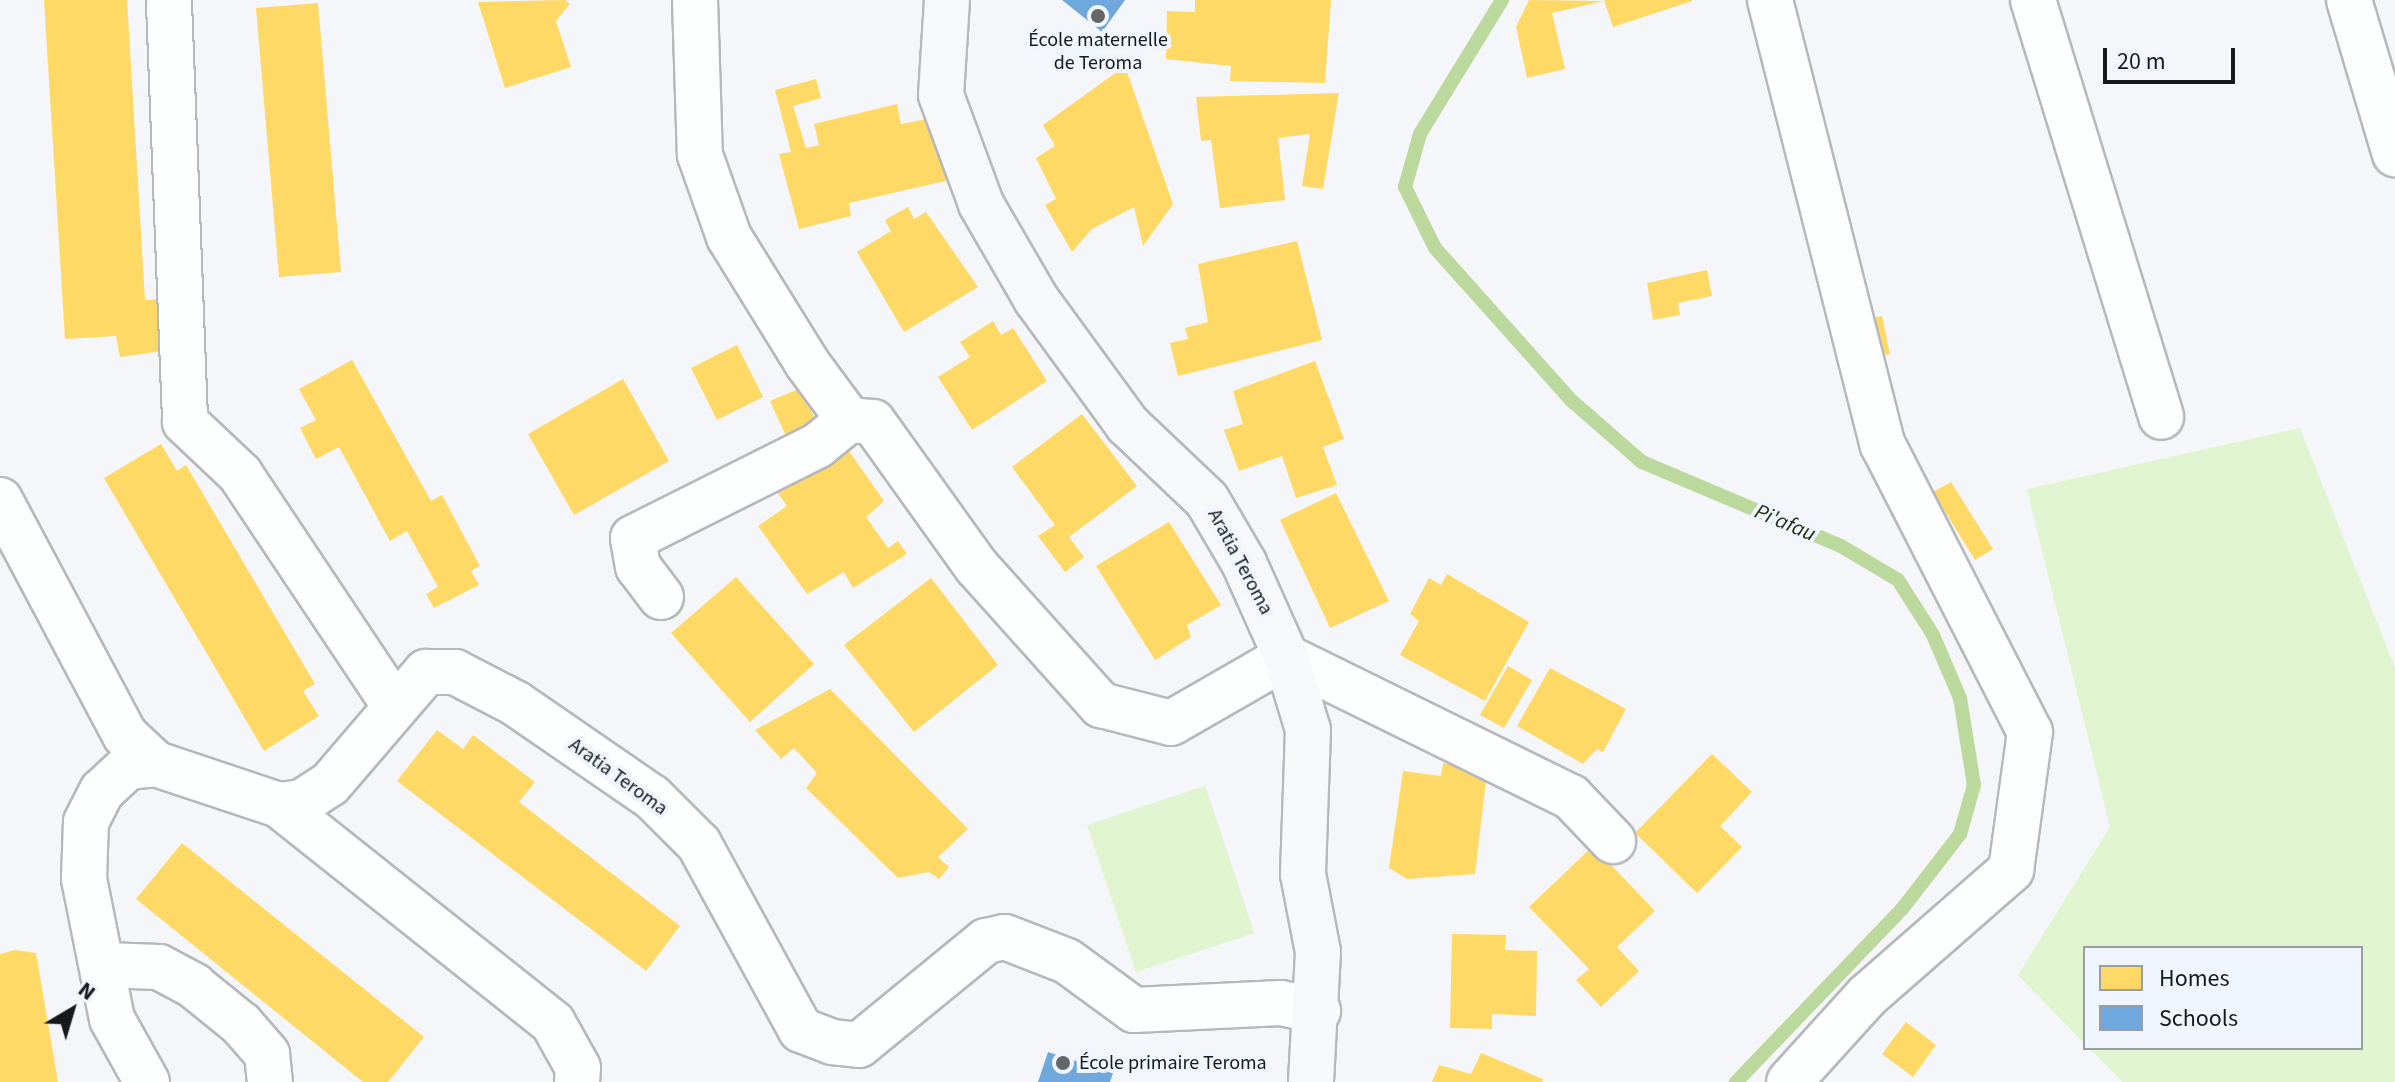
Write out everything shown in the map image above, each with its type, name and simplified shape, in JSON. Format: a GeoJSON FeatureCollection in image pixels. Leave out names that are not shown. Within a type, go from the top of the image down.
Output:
{"type":"FeatureCollection","features":[{"type":"Feature","properties":{"kind":"main road","name":"Aratia Teroma"},"geometry":{"type":"LineString","coordinates":[[947,0],[941,95],[981,204],[1036,299],[1127,424],[1207,500],[1244,563],[1286,657],[1308,730],[1303,874],[1318,952],[1318,1011],[1311,1082]]}},
{"type":"Feature","properties":{"kind":"street"},"geometry":{"type":"LineString","coordinates":[[695,0],[700,155],[724,223],[807,363],[849,420]]}},
{"type":"Feature","properties":{"kind":"street"},"geometry":{"type":"LineString","coordinates":[[1770,0],[1883,445],[2030,732],[2011,870],[1867,996],[1789,1082]]}},
{"type":"Feature","properties":{"kind":"street"},"geometry":{"type":"LineString","coordinates":[[2033,0],[2161,417]]}},
{"type":"Feature","properties":{"kind":"street"},"geometry":{"type":"LineString","coordinates":[[2349,0],[2395,154]]}},
{"type":"Feature","properties":{"kind":"street"},"geometry":{"type":"LineString","coordinates":[[169,3],[185,422],[240,474],[394,705]]}},
{"type":"Feature","properties":{"kind":"street"},"geometry":{"type":"LineString","coordinates":[[661,597],[638,567],[633,538],[817,446],[849,420],[873,422],[977,567],[1101,705],[1171,723],[1286,657],[1571,797],[1613,841]]}},
{"type":"Feature","properties":{"kind":"street"},"geometry":{"type":"LineString","coordinates":[[0,500],[125,735],[156,764]]}},
{"type":"Feature","properties":{"kind":"street","name":"Aratia Teroma"},"geometry":{"type":"LineString","coordinates":[[279,805],[302,802],[330,784],[394,705],[426,672],[455,672],[515,703],[652,797],[699,844],[801,1030],[832,1042],[859,1045],[986,941],[1005,937],[1067,961],[1134,1010],[1281,1003],[1318,1011]]}},
{"type":"Feature","properties":{"kind":"street"},"geometry":{"type":"LineString","coordinates":[[147,1082],[112,1019],[105,965],[84,879],[86,822],[102,791],[128,767],[156,764],[279,805],[553,1023],[578,1068],[577,1082]]}},
{"type":"Feature","properties":{"kind":"street"},"geometry":{"type":"LineString","coordinates":[[105,965],[159,967],[194,986],[241,1024],[267,1054],[270,1082]]}},
{"type":"Feature","properties":{"kind":"green space"},"geometry":{"type":"Polygon","coordinates":[[[2300,428],[2395,668],[2395,1082],[2123,1082],[2091,1050],[2363,1050],[2363,946],[2083,946],[2083,1042],[2018,975],[2110,827],[2027,489],[2300,428]]]}},
{"type":"Feature","properties":{"kind":"green space"},"geometry":{"type":"Polygon","coordinates":[[[1205,786],[1254,933],[1136,972],[1087,825],[1205,786]]]}},
{"type":"Feature","properties":{"kind":"building: Homes"},"geometry":{"type":"Polygon","coordinates":[[[44,0],[127,0],[145,300],[162,299],[169,350],[120,357],[116,336],[65,339],[44,0]]]}},
{"type":"Feature","properties":{"kind":"building: Homes"},"geometry":{"type":"Polygon","coordinates":[[[565,0],[570,4],[556,21],[571,67],[505,88],[478,2],[565,0]]]}},
{"type":"Feature","properties":{"kind":"building: Homes"},"geometry":{"type":"Polygon","coordinates":[[[1195,0],[1331,0],[1325,83],[1230,81],[1231,66],[1166,59],[1167,11],[1195,12],[1195,0]]]}},
{"type":"Feature","properties":{"kind":"building: Homes"},"geometry":{"type":"Polygon","coordinates":[[[1529,0],[1604,1],[1552,13],[1565,69],[1527,78],[1516,27],[1529,0]]]}},
{"type":"Feature","properties":{"kind":"building: Homes"},"geometry":{"type":"Polygon","coordinates":[[[1604,0],[1692,0],[1692,1],[1613,27],[1604,0]]]}},
{"type":"Feature","properties":{"kind":"building: Homes"},"geometry":{"type":"Polygon","coordinates":[[[318,3],[341,272],[279,277],[256,8],[318,3]]]}},
{"type":"Feature","properties":{"kind":"building: Homes"},"geometry":{"type":"Polygon","coordinates":[[[1125,66],[1173,204],[1143,246],[1134,207],[1092,229],[1072,252],[1045,205],[1056,199],[1036,158],[1055,146],[1043,125],[1125,66]]]}},
{"type":"Feature","properties":{"kind":"building: Homes"},"geometry":{"type":"Polygon","coordinates":[[[816,79],[821,98],[793,106],[806,148],[819,145],[814,124],[897,104],[901,124],[937,117],[954,179],[849,203],[851,216],[799,229],[779,154],[791,152],[775,90],[816,79]]]}},
{"type":"Feature","properties":{"kind":"building: Homes"},"geometry":{"type":"Polygon","coordinates":[[[1339,93],[1323,189],[1302,186],[1310,134],[1278,138],[1285,200],[1220,208],[1211,140],[1201,141],[1196,97],[1339,93]]]}},
{"type":"Feature","properties":{"kind":"building: Homes"},"geometry":{"type":"Polygon","coordinates":[[[908,207],[914,219],[926,212],[978,287],[904,332],[857,252],[891,231],[885,220],[908,207]]]}},
{"type":"Feature","properties":{"kind":"building: Homes"},"geometry":{"type":"Polygon","coordinates":[[[1297,241],[1322,340],[1178,376],[1170,343],[1188,339],[1185,328],[1208,322],[1198,264],[1297,241]]]}},
{"type":"Feature","properties":{"kind":"building: Homes"},"geometry":{"type":"Polygon","coordinates":[[[1707,270],[1712,296],[1678,303],[1680,315],[1653,320],[1647,283],[1707,270]]]}},
{"type":"Feature","properties":{"kind":"building: Homes"},"geometry":{"type":"Polygon","coordinates":[[[1882,316],[1890,354],[1875,357],[1866,319],[1882,316]]]}},
{"type":"Feature","properties":{"kind":"building: Homes"},"geometry":{"type":"Polygon","coordinates":[[[993,321],[1001,335],[1013,328],[1047,381],[972,430],[938,377],[970,357],[960,342],[993,321]]]}},
{"type":"Feature","properties":{"kind":"building: Homes"},"geometry":{"type":"Polygon","coordinates":[[[737,345],[763,397],[717,420],[691,368],[737,345]]]}},
{"type":"Feature","properties":{"kind":"building: Homes"},"geometry":{"type":"Polygon","coordinates":[[[352,360],[431,501],[442,495],[480,566],[471,571],[479,585],[434,608],[426,594],[438,587],[407,531],[390,541],[339,447],[316,459],[300,428],[316,420],[299,389],[352,360]]]}},
{"type":"Feature","properties":{"kind":"building: Homes"},"geometry":{"type":"Polygon","coordinates":[[[1315,361],[1344,439],[1323,447],[1337,485],[1296,498],[1282,456],[1239,471],[1224,430],[1243,424],[1233,391],[1315,361]]]}},
{"type":"Feature","properties":{"kind":"building: Homes"},"geometry":{"type":"Polygon","coordinates":[[[623,379],[669,461],[574,515],[528,434],[623,379]]]}},
{"type":"Feature","properties":{"kind":"building: Homes"},"geometry":{"type":"Polygon","coordinates":[[[801,388],[816,422],[786,436],[770,401],[801,388]]]}},
{"type":"Feature","properties":{"kind":"building: Homes"},"geometry":{"type":"Polygon","coordinates":[[[1082,414],[1137,486],[1069,537],[1084,557],[1065,572],[1038,536],[1055,525],[1012,467],[1082,414]]]}},
{"type":"Feature","properties":{"kind":"building: Homes"},"geometry":{"type":"Polygon","coordinates":[[[161,444],[177,471],[186,465],[315,684],[303,691],[319,716],[264,751],[104,478],[161,444]]]}},
{"type":"Feature","properties":{"kind":"building: Homes"},"geometry":{"type":"Polygon","coordinates":[[[846,447],[884,501],[866,517],[888,548],[898,541],[907,554],[853,588],[844,572],[807,594],[758,526],[787,506],[776,490],[846,447]]]}},
{"type":"Feature","properties":{"kind":"building: Homes"},"geometry":{"type":"Polygon","coordinates":[[[1951,482],[1993,549],[1975,560],[1933,492],[1951,482]]]}},
{"type":"Feature","properties":{"kind":"building: Homes"},"geometry":{"type":"Polygon","coordinates":[[[1336,493],[1389,601],[1330,628],[1280,520],[1336,493]]]}},
{"type":"Feature","properties":{"kind":"building: Homes"},"geometry":{"type":"Polygon","coordinates":[[[1169,522],[1221,605],[1187,625],[1191,637],[1155,660],[1096,566],[1169,522]]]}},
{"type":"Feature","properties":{"kind":"building: Homes"},"geometry":{"type":"Polygon","coordinates":[[[1447,574],[1529,622],[1485,701],[1400,655],[1419,621],[1410,614],[1429,578],[1441,585],[1447,574]]]}},
{"type":"Feature","properties":{"kind":"building: Homes"},"geometry":{"type":"Polygon","coordinates":[[[736,577],[814,664],[750,722],[671,633],[736,577]]]}},
{"type":"Feature","properties":{"kind":"building: Homes"},"geometry":{"type":"Polygon","coordinates":[[[931,578],[998,665],[914,732],[844,645],[931,578]]]}},
{"type":"Feature","properties":{"kind":"building: Homes"},"geometry":{"type":"Polygon","coordinates":[[[1508,666],[1532,680],[1504,728],[1480,715],[1508,666]]]}},
{"type":"Feature","properties":{"kind":"building: Homes"},"geometry":{"type":"Polygon","coordinates":[[[1550,668],[1626,709],[1603,752],[1597,749],[1583,764],[1517,726],[1550,668]]]}},
{"type":"Feature","properties":{"kind":"building: Homes"},"geometry":{"type":"Polygon","coordinates":[[[830,689],[968,829],[938,857],[949,867],[939,879],[929,872],[898,878],[806,788],[817,773],[794,748],[781,759],[755,730],[830,689]]]}},
{"type":"Feature","properties":{"kind":"building: Homes"},"geometry":{"type":"Polygon","coordinates":[[[437,730],[463,749],[473,735],[535,782],[519,802],[680,926],[646,971],[397,781],[437,730]]]}},
{"type":"Feature","properties":{"kind":"building: Homes"},"geometry":{"type":"Polygon","coordinates":[[[1712,754],[1752,792],[1720,826],[1742,847],[1697,893],[1635,833],[1712,754]]]}},
{"type":"Feature","properties":{"kind":"building: Homes"},"geometry":{"type":"Polygon","coordinates":[[[1443,763],[1487,772],[1475,874],[1407,879],[1389,868],[1403,771],[1441,776],[1443,763]]]}},
{"type":"Feature","properties":{"kind":"building: Homes"},"geometry":{"type":"Polygon","coordinates":[[[182,843],[424,1037],[388,1082],[363,1082],[136,899],[182,843]]]}},
{"type":"Feature","properties":{"kind":"building: Homes"},"geometry":{"type":"Polygon","coordinates":[[[1593,846],[1655,911],[1617,947],[1639,971],[1601,1007],[1576,980],[1589,969],[1529,907],[1593,846]]]}},
{"type":"Feature","properties":{"kind":"building: Homes"},"geometry":{"type":"Polygon","coordinates":[[[1452,934],[1506,935],[1505,950],[1537,951],[1536,1016],[1492,1014],[1492,1029],[1450,1028],[1452,934]]]}},
{"type":"Feature","properties":{"kind":"building: Homes"},"geometry":{"type":"Polygon","coordinates":[[[15,950],[36,953],[58,1082],[0,1082],[0,954],[15,950]]]}},
{"type":"Feature","properties":{"kind":"building: Homes"},"geometry":{"type":"Polygon","coordinates":[[[1906,1022],[1936,1045],[1913,1077],[1882,1054],[1906,1022]]]}},
{"type":"Feature","properties":{"kind":"building: Homes"},"geometry":{"type":"Polygon","coordinates":[[[1481,1053],[1543,1079],[1542,1082],[1432,1082],[1439,1065],[1471,1074],[1481,1053]]]}},
{"type":"Feature","properties":{"kind":"building: Schools","name":"École maternelle de Teroma"},"geometry":{"type":"Polygon","coordinates":[[[1062,0],[1125,0],[1102,32],[1062,0]]]}},
{"type":"Feature","properties":{"kind":"building: Schools","name":"École primaire Teroma"},"geometry":{"type":"Polygon","coordinates":[[[1048,1052],[1113,1073],[1110,1082],[1038,1082],[1048,1052]]]}},
{"type":"Feature","properties":{"kind":"waterway","name":"Pi'afau"},"geometry":{"type":"LineString","coordinates":[[1502,0],[1420,134],[1405,187],[1435,248],[1572,401],[1642,462],[1841,546],[1898,580],[1933,635],[1960,698],[1974,785],[1960,834],[1902,909],[1736,1082]]}},
{"type":"Feature","properties":{"kind":"place","name":"École maternelle de Teroma"},"geometry":{"type":"Point","coordinates":[1098,16]}},
{"type":"Feature","properties":{"kind":"place","name":"École primaire Teroma"},"geometry":{"type":"Point","coordinates":[1063,1063]}}]}
